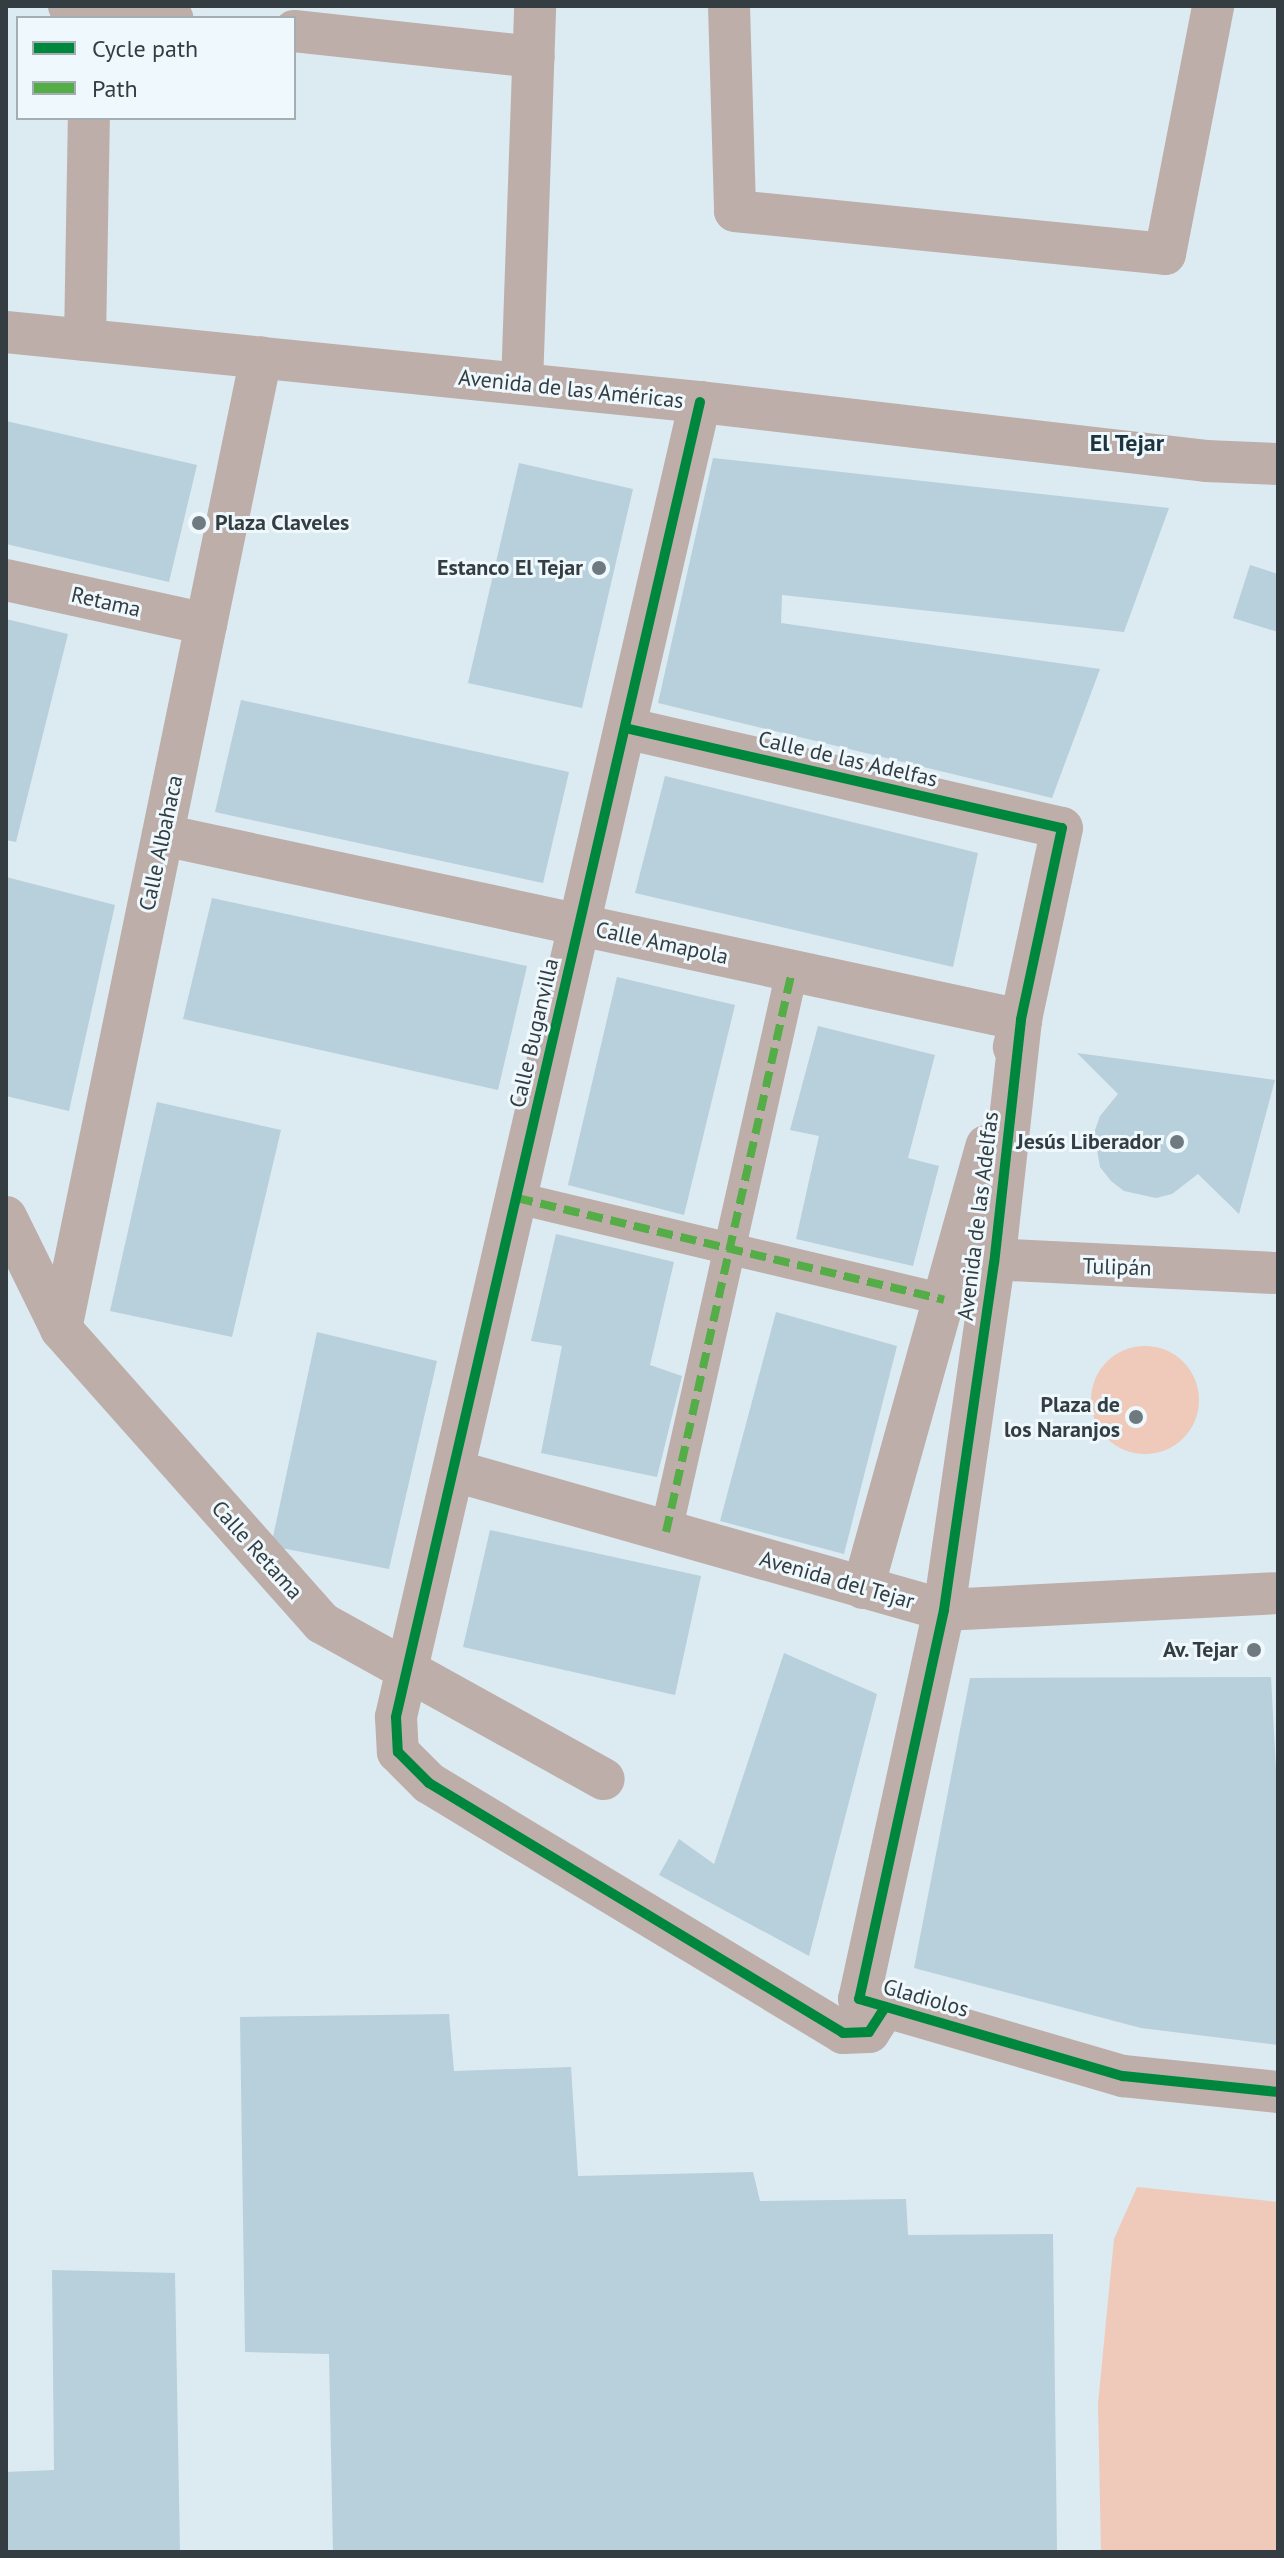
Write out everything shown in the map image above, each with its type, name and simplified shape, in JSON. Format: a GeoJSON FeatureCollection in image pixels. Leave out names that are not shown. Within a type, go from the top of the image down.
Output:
{"type":"FeatureCollection","features":[{"type":"Feature","properties":{"kind":"street"},"geometry":{"type":"LineString","coordinates":[[522,384],[535,6]]}},
{"type":"Feature","properties":{"kind":"street"},"geometry":{"type":"LineString","coordinates":[[729,6],[735,211],[1165,254],[1213,6]]}},
{"type":"Feature","properties":{"kind":"street"},"geometry":{"type":"LineString","coordinates":[[86,10],[150,16]]}},
{"type":"Feature","properties":{"kind":"street"},"geometry":{"type":"LineString","coordinates":[[296,31],[534,57]]}},
{"type":"Feature","properties":{"kind":"street"},"geometry":{"type":"LineString","coordinates":[[85,340],[89,120]]}},
{"type":"Feature","properties":{"kind":"street","name":"Avenida de las Américas"},"geometry":{"type":"LineString","coordinates":[[6,332],[700,402],[1206,461],[1278,464]]}},
{"type":"Feature","properties":{"kind":"street","name":"Calle Albahaca"},"geometry":{"type":"LineString","coordinates":[[61,1329],[261,357]]}},
{"type":"Feature","properties":{"kind":"street","name":"Calle Buganvilla"},"geometry":{"type":"LineString","coordinates":[[700,402],[396,1717],[398,1752],[429,1783],[843,2033],[869,2032],[885,2007]]}},
{"type":"Feature","properties":{"kind":"street","name":"Retama"},"geometry":{"type":"LineString","coordinates":[[6,580],[206,624]]}},
{"type":"Feature","properties":{"kind":"street","name":"Calle de las Adelfas"},"geometry":{"type":"LineString","coordinates":[[625,728],[1062,828]]}},
{"type":"Feature","properties":{"kind":"street","name":"Avenida de las Adelfas"},"geometry":{"type":"LineString","coordinates":[[944,1610],[975,1259],[1062,828]]}},
{"type":"Feature","properties":{"kind":"street","name":"Calle Amapola"},"geometry":{"type":"LineString","coordinates":[[163,835],[1021,1020]]}},
{"type":"Feature","properties":{"kind":"street"},"geometry":{"type":"LineString","coordinates":[[666,1532],[792,971]]}},
{"type":"Feature","properties":{"kind":"street"},"geometry":{"type":"LineString","coordinates":[[517,1198],[944,1300]]}},
{"type":"Feature","properties":{"kind":"street","name":"Calle Retama"},"geometry":{"type":"LineString","coordinates":[[6,1217],[61,1329],[322,1623],[604,1779]]}},
{"type":"Feature","properties":{"kind":"street","name":"Avenida de las Adelfas"},"geometry":{"type":"LineString","coordinates":[[863,1588],[944,1300],[975,1259]]}},
{"type":"Feature","properties":{"kind":"street","name":"Tulipán"},"geometry":{"type":"LineString","coordinates":[[975,1259],[1278,1273]]}},
{"type":"Feature","properties":{"kind":"street","name":"Avenida del Tejar"},"geometry":{"type":"LineString","coordinates":[[455,1471],[944,1610],[1278,1593]]}},
{"type":"Feature","properties":{"kind":"street","name":"Gladiolos"},"geometry":{"type":"LineString","coordinates":[[944,1610],[859,1999],[1123,2076],[1278,2092]]}},
{"type":"Feature","properties":{"kind":"shaded area"},"geometry":{"type":"Polygon","coordinates":[[[1145,1346],[1166,1350],[1183,1362],[1195,1379],[1199,1400],[1195,1421],[1183,1438],[1166,1450],[1145,1454],[1124,1450],[1107,1438],[1095,1421],[1091,1400],[1095,1379],[1107,1362],[1124,1350],[1145,1346]]]}},
{"type":"Feature","properties":{"kind":"shaded area"},"geometry":{"type":"Polygon","coordinates":[[[1137,2187],[1278,2202],[1278,2552],[1101,2552],[1098,2404],[1114,2239],[1137,2187]]]}},
{"type":"Feature","properties":{"kind":"building"},"geometry":{"type":"Polygon","coordinates":[[[6,421],[197,465],[169,582],[6,544],[6,421]]]}},
{"type":"Feature","properties":{"kind":"building"},"geometry":{"type":"Polygon","coordinates":[[[713,458],[1169,508],[1124,632],[782,595],[781,623],[1100,669],[1052,798],[658,703],[713,458]]]}},
{"type":"Feature","properties":{"kind":"building"},"geometry":{"type":"Polygon","coordinates":[[[519,463],[633,489],[582,708],[468,683],[519,463]]]}},
{"type":"Feature","properties":{"kind":"building"},"geometry":{"type":"Polygon","coordinates":[[[1250,565],[1278,574],[1278,632],[1233,618],[1250,565]]]}},
{"type":"Feature","properties":{"kind":"building"},"geometry":{"type":"Polygon","coordinates":[[[6,619],[68,634],[16,842],[6,840],[6,619]]]}},
{"type":"Feature","properties":{"kind":"building"},"geometry":{"type":"Polygon","coordinates":[[[241,700],[569,772],[543,883],[215,812],[241,700]]]}},
{"type":"Feature","properties":{"kind":"building"},"geometry":{"type":"Polygon","coordinates":[[[665,776],[978,853],[953,967],[635,893],[665,776]]]}},
{"type":"Feature","properties":{"kind":"building"},"geometry":{"type":"Polygon","coordinates":[[[6,877],[115,905],[69,1111],[6,1096],[6,877]]]}},
{"type":"Feature","properties":{"kind":"building"},"geometry":{"type":"Polygon","coordinates":[[[212,898],[527,966],[498,1090],[183,1019],[212,898]]]}},
{"type":"Feature","properties":{"kind":"building"},"geometry":{"type":"Polygon","coordinates":[[[617,977],[735,1005],[684,1215],[568,1185],[617,977]]]}},
{"type":"Feature","properties":{"kind":"building"},"geometry":{"type":"Polygon","coordinates":[[[818,1026],[935,1055],[908,1158],[939,1166],[913,1266],[796,1239],[819,1136],[790,1130],[818,1026]]]}},
{"type":"Feature","properties":{"kind":"building","name":"Jesús Liberador"},"geometry":{"type":"Polygon","coordinates":[[[1077,1053],[1275,1080],[1239,1214],[1198,1174],[1172,1194],[1156,1198],[1124,1191],[1111,1181],[1100,1167],[1094,1133],[1100,1116],[1118,1094],[1077,1053]]]}},
{"type":"Feature","properties":{"kind":"building"},"geometry":{"type":"Polygon","coordinates":[[[157,1102],[281,1130],[232,1337],[110,1311],[157,1102]]]}},
{"type":"Feature","properties":{"kind":"building"},"geometry":{"type":"Polygon","coordinates":[[[556,1234],[674,1262],[650,1365],[682,1376],[657,1477],[541,1453],[562,1346],[531,1341],[556,1234]]]}},
{"type":"Feature","properties":{"kind":"building"},"geometry":{"type":"Polygon","coordinates":[[[776,1312],[897,1346],[844,1554],[720,1521],[776,1312]]]}},
{"type":"Feature","properties":{"kind":"building"},"geometry":{"type":"Polygon","coordinates":[[[317,1332],[437,1361],[389,1569],[271,1546],[317,1332]]]}},
{"type":"Feature","properties":{"kind":"building"},"geometry":{"type":"Polygon","coordinates":[[[490,1530],[701,1576],[675,1695],[463,1647],[490,1530]]]}},
{"type":"Feature","properties":{"kind":"building"},"geometry":{"type":"Polygon","coordinates":[[[784,1653],[877,1694],[809,1956],[659,1875],[679,1839],[714,1864],[784,1653]]]}},
{"type":"Feature","properties":{"kind":"building"},"geometry":{"type":"Polygon","coordinates":[[[1271,1677],[1278,1807],[1278,2045],[1141,2028],[914,1968],[970,1678],[1271,1677]]]}},
{"type":"Feature","properties":{"kind":"building"},"geometry":{"type":"Polygon","coordinates":[[[449,2014],[454,2071],[571,2067],[578,2176],[753,2172],[760,2201],[906,2199],[908,2235],[1053,2234],[1057,2552],[333,2552],[329,2354],[245,2352],[240,2017],[449,2014]]]}},
{"type":"Feature","properties":{"kind":"building"},"geometry":{"type":"Polygon","coordinates":[[[52,2270],[175,2273],[180,2552],[6,2552],[6,2472],[54,2470],[52,2270]]]}},
{"type":"Feature","properties":{"kind":"marked path"},"geometry":{"type":"LineString","coordinates":[[666,1532],[792,971]]}},
{"type":"Feature","properties":{"kind":"marked path"},"geometry":{"type":"LineString","coordinates":[[517,1198],[944,1300]]}},
{"type":"Feature","properties":{"kind":"cycle path"},"geometry":{"type":"LineString","coordinates":[[700,402],[396,1717],[398,1752],[429,1783],[843,2033],[869,2032],[885,2007]]}},
{"type":"Feature","properties":{"kind":"cycle path"},"geometry":{"type":"LineString","coordinates":[[625,728],[1062,828],[1021,1020],[994,1263],[944,1610],[859,1999],[1123,2076],[1278,2092]]}},
{"type":"Feature","properties":{"kind":"place","name":"Plaza Claveles"},"geometry":{"type":"Point","coordinates":[199,523]}},
{"type":"Feature","properties":{"kind":"place","name":"Estanco El Tejar"},"geometry":{"type":"Point","coordinates":[599,568]}},
{"type":"Feature","properties":{"kind":"place","name":"Jesús Liberador"},"geometry":{"type":"Point","coordinates":[1177,1142]}},
{"type":"Feature","properties":{"kind":"place","name":"Plaza de los Naranjos"},"geometry":{"type":"Point","coordinates":[1136,1417]}},
{"type":"Feature","properties":{"kind":"place","name":"Av. Tejar"},"geometry":{"type":"Point","coordinates":[1254,1650]}},
{"type":"Feature","properties":{"kind":"district","name":"El Tejar"},"geometry":{"type":"Point","coordinates":[1127,443]}}]}
